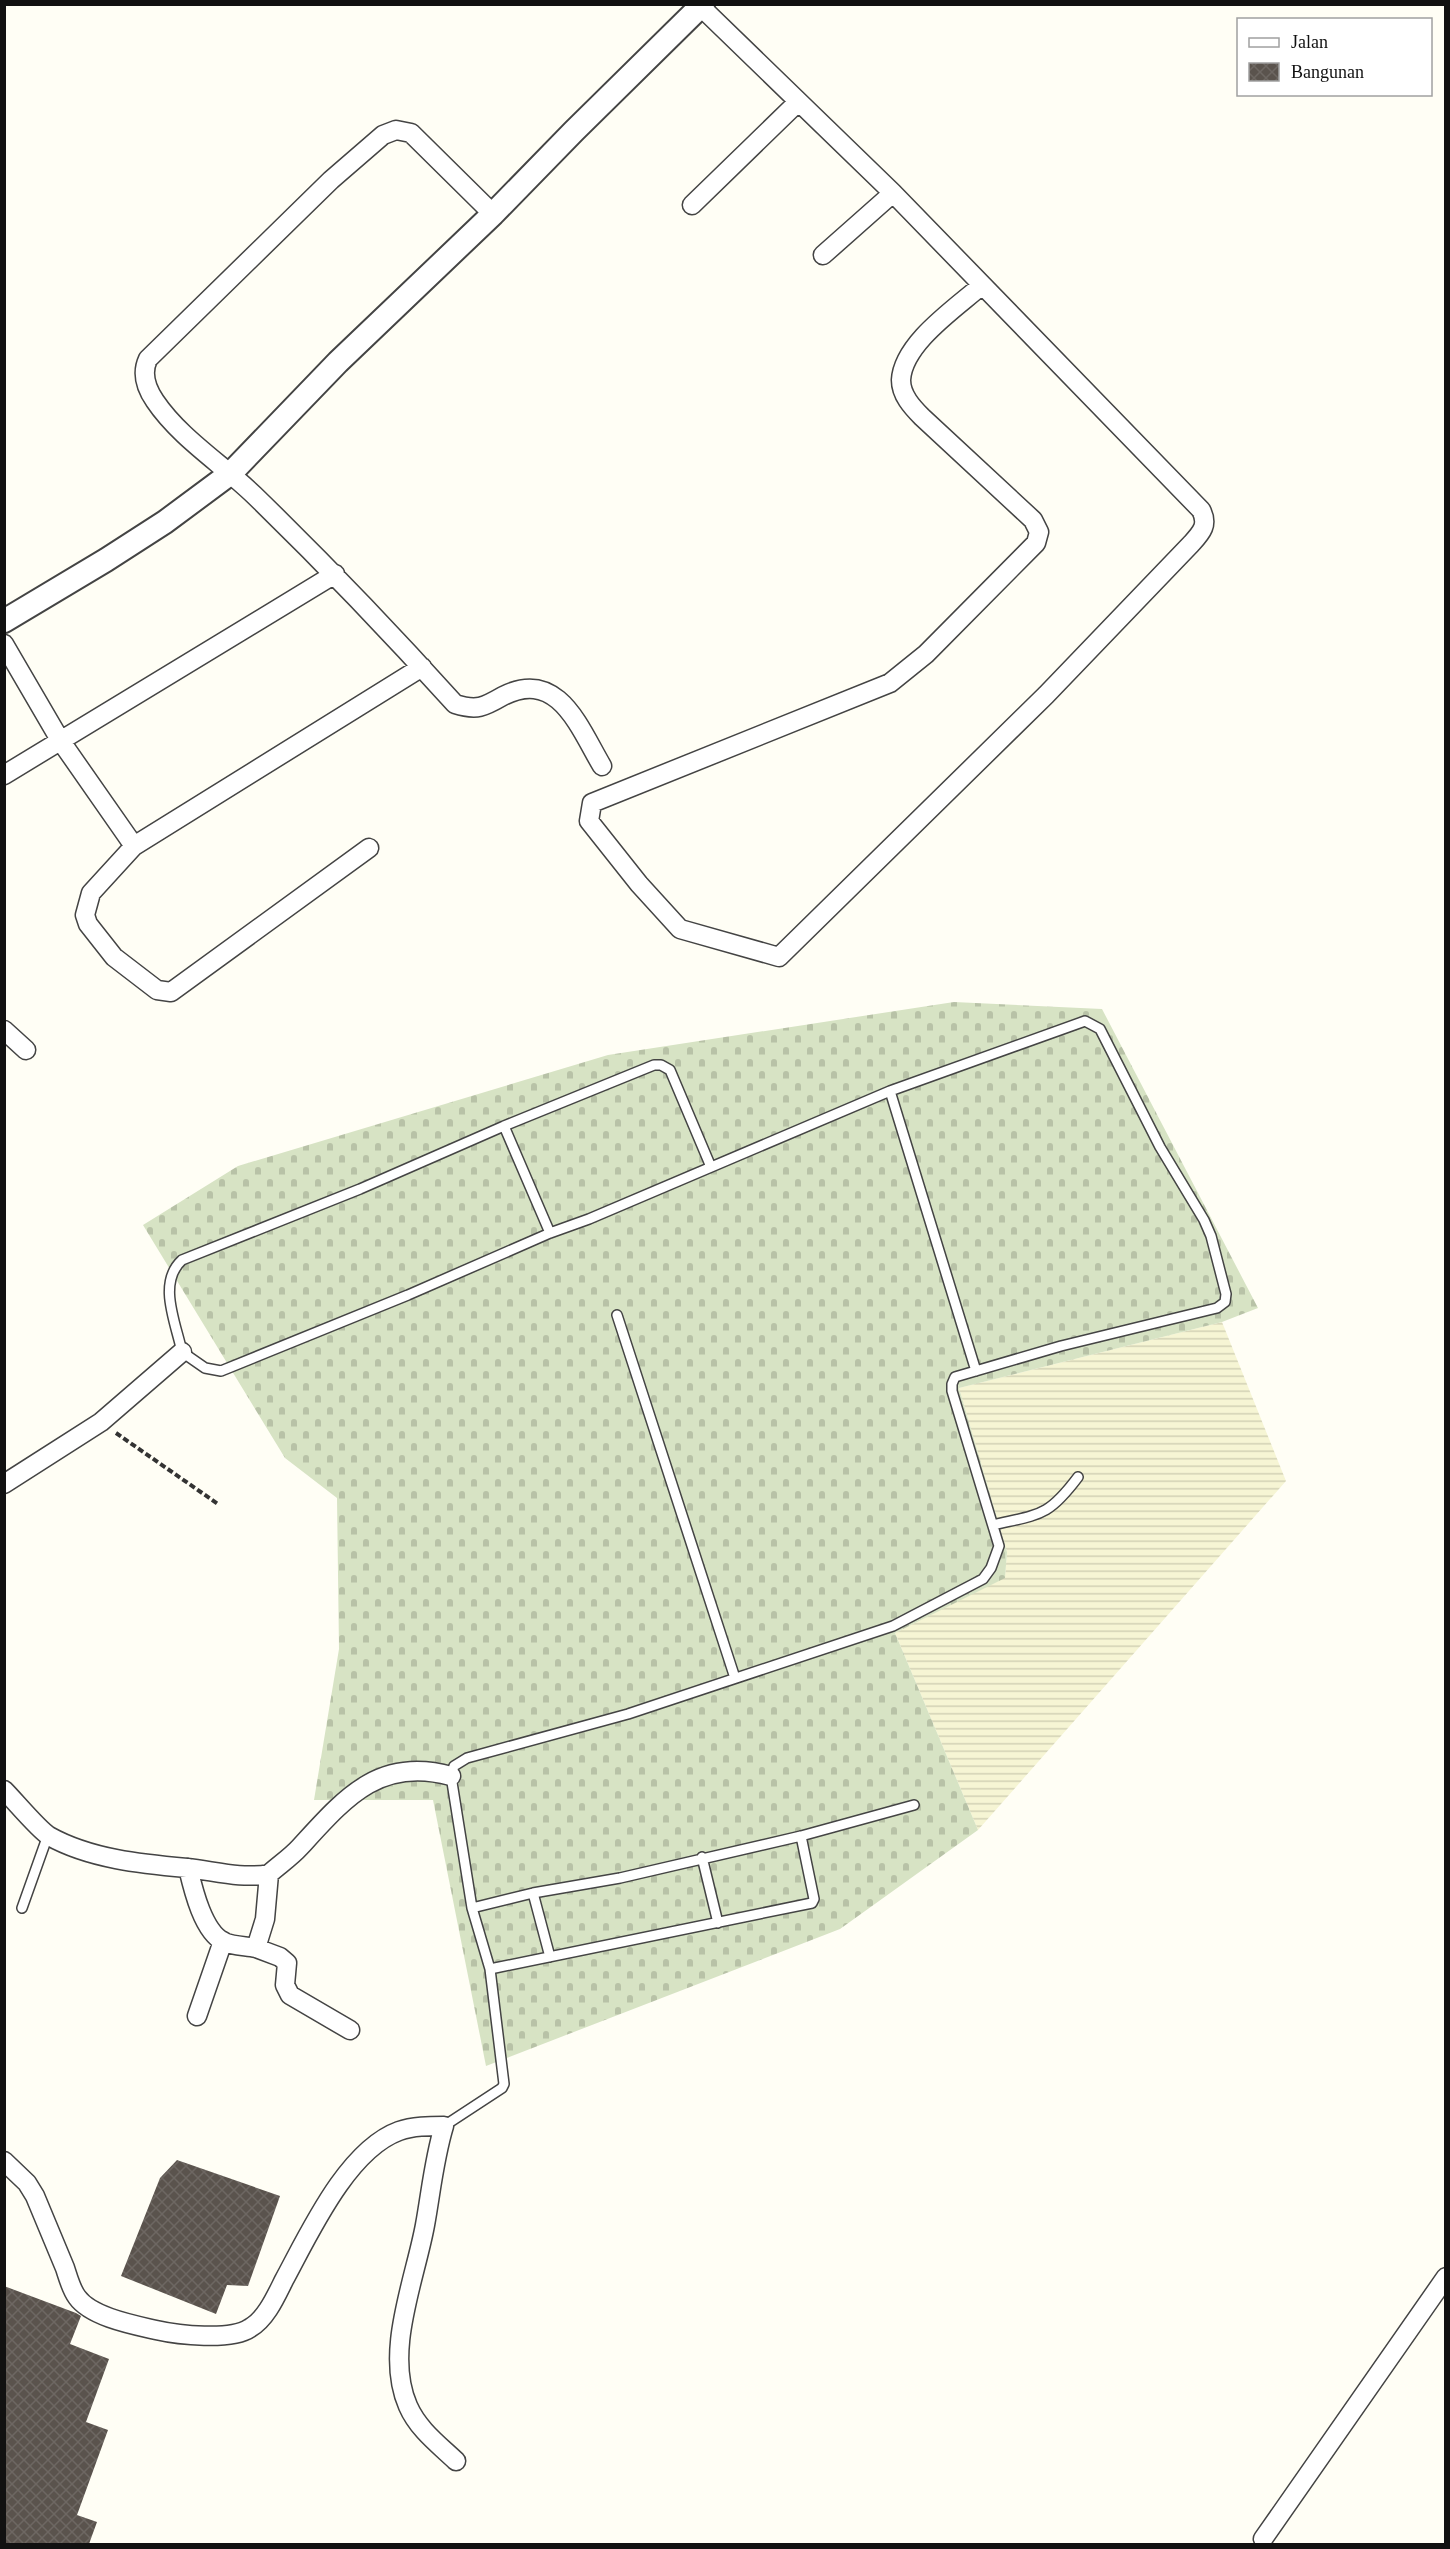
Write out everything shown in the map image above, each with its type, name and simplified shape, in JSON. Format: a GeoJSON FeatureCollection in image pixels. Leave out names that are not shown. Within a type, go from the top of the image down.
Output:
{"type":"FeatureCollection","features":[{"type":"Feature","properties":{"kind":"street"},"geometry":{"type":"LineString","coordinates":[[4,621],[106,561],[165,522],[231,473],[338,362],[493,214],[700,5],[893,193],[1201,510],[1205,524],[1203,531],[1046,695],[779,957],[680,929],[639,884],[590,821],[592,803],[890,683],[926,654],[1036,543],[1039,532],[1033,520],[917,412],[905,398],[901,381],[908,358],[917,344],[982,285]]}},
{"type":"Feature","properties":{"kind":"street"},"geometry":{"type":"LineString","coordinates":[[692,205],[798,102]]}},
{"type":"Feature","properties":{"kind":"street"},"geometry":{"type":"LineString","coordinates":[[493,214],[411,133],[396,130],[383,135],[331,180],[163,344],[146,364],[146,384],[165,414],[231,473],[335,574],[455,704],[470,709],[483,707],[526,687],[548,691],[576,720],[602,766]]}},
{"type":"Feature","properties":{"kind":"street"},"geometry":{"type":"LineString","coordinates":[[823,255],[893,193]]}},
{"type":"Feature","properties":{"kind":"street"},"geometry":{"type":"LineString","coordinates":[[4,775],[335,574]]}},
{"type":"Feature","properties":{"kind":"street"},"geometry":{"type":"LineString","coordinates":[[4,644],[60,740],[134,846]]}},
{"type":"Feature","properties":{"kind":"street"},"geometry":{"type":"LineString","coordinates":[[369,848],[176,989],[164,992],[157,990],[114,957],[88,924],[85,915],[91,893],[134,846],[422,667]]}},
{"type":"Feature","properties":{"kind":"street"},"geometry":{"type":"LineString","coordinates":[[4,1030],[26,1050]]}},
{"type":"Feature","properties":{"kind":"street"},"geometry":{"type":"LineString","coordinates":[[4,1484],[101,1422],[182,1352]]}},
{"type":"Feature","properties":{"kind":"street"},"geometry":{"type":"LineString","coordinates":[[4,1790],[48,1835],[117,1859],[162,1867],[188,1868],[243,1876],[269,1874],[365,1785],[387,1774],[407,1769],[420,1769],[450,1776]]}},
{"type":"Feature","properties":{"kind":"street"},"geometry":{"type":"LineString","coordinates":[[188,1868],[198,1906],[207,1923],[223,1941],[256,1948],[280,1957],[287,1963],[285,1985],[290,1995],[350,2030]]}},
{"type":"Feature","properties":{"kind":"street"},"geometry":{"type":"LineString","coordinates":[[256,1948],[265,1919],[269,1874]]}},
{"type":"Feature","properties":{"kind":"street"},"geometry":{"type":"LineString","coordinates":[[197,2016],[223,1941]]}},
{"type":"Feature","properties":{"kind":"street"},"geometry":{"type":"LineString","coordinates":[[4,2161],[23,2178],[35,2196],[77,2298],[105,2316],[128,2323],[190,2336],[215,2335],[250,2329],[258,2321],[272,2301],[323,2208],[354,2166],[379,2141],[399,2130],[444,2126],[435,2156],[425,2228],[399,2348],[399,2377],[408,2406],[425,2432],[456,2461]]}},
{"type":"Feature","properties":{"kind":"street"},"geometry":{"type":"LineString","coordinates":[[1263,2539],[1446,2277]]}},
{"type":"Feature","properties":{"kind":"lane"},"geometry":{"type":"LineString","coordinates":[[444,2126],[504,2085],[490,1969],[471,1908],[450,1776],[454,1766],[467,1758],[628,1714],[893,1626],[983,1579],[991,1568],[999,1546],[952,1391],[955,1377],[1222,1306],[1226,1302],[1211,1236],[1160,1147],[1100,1029],[1089,1021],[1077,1023],[890,1091],[711,1167],[550,1233],[408,1295],[221,1371],[216,1372],[205,1368],[182,1352],[168,1285],[175,1266],[182,1260],[360,1189],[504,1126],[654,1065],[667,1067],[672,1074],[711,1167]]}},
{"type":"Feature","properties":{"kind":"lane"},"geometry":{"type":"LineString","coordinates":[[890,1091],[976,1371]]}},
{"type":"Feature","properties":{"kind":"lane"},"geometry":{"type":"LineString","coordinates":[[504,1126],[550,1233]]}},
{"type":"Feature","properties":{"kind":"lane"},"geometry":{"type":"LineString","coordinates":[[617,1315],[735,1678]]}},
{"type":"Feature","properties":{"kind":"lane"},"geometry":{"type":"LineString","coordinates":[[993,1525],[1045,1513],[1064,1496],[1078,1477]]}},
{"type":"Feature","properties":{"kind":"lane"},"geometry":{"type":"LineString","coordinates":[[471,1908],[533,1893],[620,1878],[702,1857],[801,1836],[914,1805]]}},
{"type":"Feature","properties":{"kind":"lane"},"geometry":{"type":"LineString","coordinates":[[22,1908],[48,1835]]}},
{"type":"Feature","properties":{"kind":"lane"},"geometry":{"type":"LineString","coordinates":[[490,1969],[813,1903],[801,1836]]}},
{"type":"Feature","properties":{"kind":"lane"},"geometry":{"type":"LineString","coordinates":[[702,1857],[718,1923]]}},
{"type":"Feature","properties":{"kind":"lane"},"geometry":{"type":"LineString","coordinates":[[533,1893],[550,1957]]}},
{"type":"Feature","properties":{"kind":"path"},"geometry":{"type":"LineString","coordinates":[[101,1422],[218,1504]]}},
{"type":"Feature","properties":{"kind":"green space"},"geometry":{"type":"Polygon","coordinates":[[[954,1002],[1102,1009],[1258,1308],[1222,1322],[959,1388],[1007,1552],[1005,1578],[895,1633],[978,1830],[840,1929],[486,2066],[433,1800],[314,1800],[339,1649],[337,1498],[285,1458],[143,1225],[238,1166],[608,1055],[954,1002]]]}},
{"type":"Feature","properties":{"kind":"green space"},"geometry":{"type":"Polygon","coordinates":[[[1222,1322],[1286,1481],[978,1830],[895,1633],[1005,1577],[1007,1552],[959,1388],[1222,1322]]]}},
{"type":"Feature","properties":{"kind":"building"},"geometry":{"type":"Polygon","coordinates":[[[177,2160],[280,2196],[248,2286],[227,2285],[216,2314],[121,2276],[160,2178],[177,2160]]]}},
{"type":"Feature","properties":{"kind":"building"},"geometry":{"type":"Polygon","coordinates":[[[4,2286],[81,2316],[70,2344],[109,2359],[86,2422],[108,2430],[77,2515],[97,2522],[89,2544],[4,2544],[4,2286]]]}}]}
